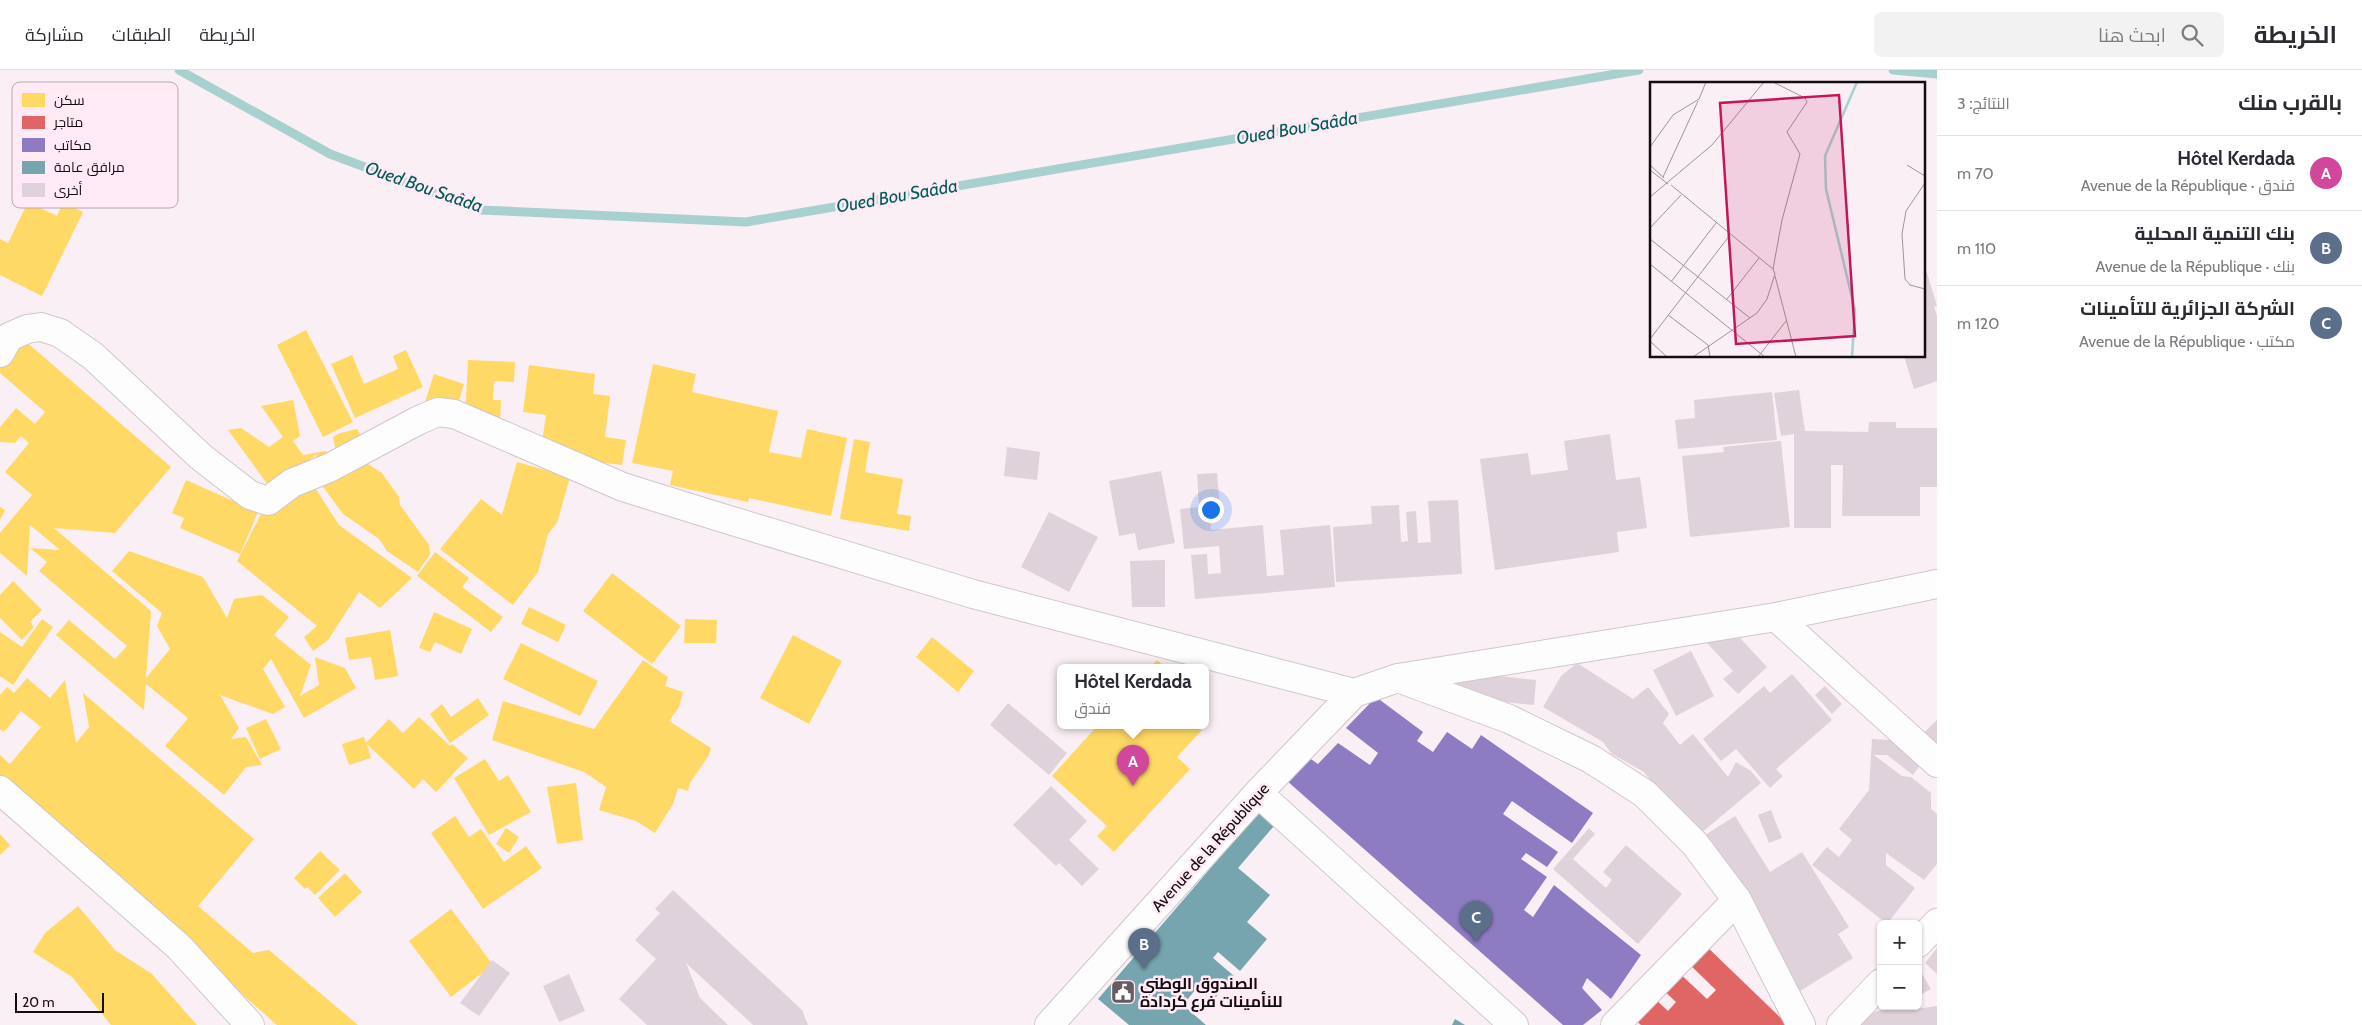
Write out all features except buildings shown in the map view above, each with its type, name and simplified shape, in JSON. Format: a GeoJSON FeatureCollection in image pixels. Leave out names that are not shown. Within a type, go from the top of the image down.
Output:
{"type":"FeatureCollection","features":[{"type":"Feature","properties":{"kind":"street"},"geometry":{"type":"LineString","coordinates":[[0,354],[9,337],[27,329],[41,327],[60,333],[93,356],[200,457],[250,495],[268,501],[292,483],[329,468],[419,420],[438,412],[454,414],[623,487],[707,514],[973,594],[1354,692],[1398,678],[1776,617],[1937,584]]}},
{"type":"Feature","properties":{"kind":"street"},"geometry":{"type":"LineString","coordinates":[[1776,617],[1937,763]]}},
{"type":"Feature","properties":{"kind":"street"},"geometry":{"type":"LineString","coordinates":[[1398,678],[1517,723],[1590,759],[1645,794],[1695,844],[1737,900],[1801,1025]]}},
{"type":"Feature","properties":{"kind":"street","name":"Avenue de la République"},"geometry":{"type":"LineString","coordinates":[[1060,1021],[1258,793],[1354,692]]}},
{"type":"Feature","properties":{"kind":"street"},"geometry":{"type":"LineString","coordinates":[[0,790],[180,947],[250,1025]]}},
{"type":"Feature","properties":{"kind":"street"},"geometry":{"type":"LineString","coordinates":[[1258,793],[1514,1025]]}},
{"type":"Feature","properties":{"kind":"street"},"geometry":{"type":"LineString","coordinates":[[1615,1025],[1737,900]]}},
{"type":"Feature","properties":{"kind":"street"},"geometry":{"type":"LineString","coordinates":[[1922,939],[1937,923]]}},
{"type":"Feature","properties":{"kind":"street"},"geometry":{"type":"LineString","coordinates":[[1841,1025],[1877,987]]}},
{"type":"Feature","properties":{"kind":"waterway","name":"Oued Bou Saâda"},"geometry":{"type":"LineString","coordinates":[[179,70],[330,154],[480,210],[746,222],[1639,70]]}},
{"type":"Feature","properties":{"kind":"waterway","name":"Oued Bou Saâda"},"geometry":{"type":"LineString","coordinates":[[1893,70],[1937,74]]}},
{"type":"Feature","properties":{"kind":"place","name":"Hôtel Kerdada"},"geometry":{"type":"Point","coordinates":[1133,786]}},
{"type":"Feature","properties":{"kind":"place","name":"الشركة الجزائرية للتأمينات"},"geometry":{"type":"Point","coordinates":[1476,942]}},
{"type":"Feature","properties":{"kind":"place","name":"بنك التنمية المحلية"},"geometry":{"type":"Point","coordinates":[1144,969]}},
{"type":"Feature","properties":{"kind":"place","name":"الصندوق الوطني للنأمينات فرع كردادة"},"geometry":{"type":"Point","coordinates":[1123,992]}}]}
